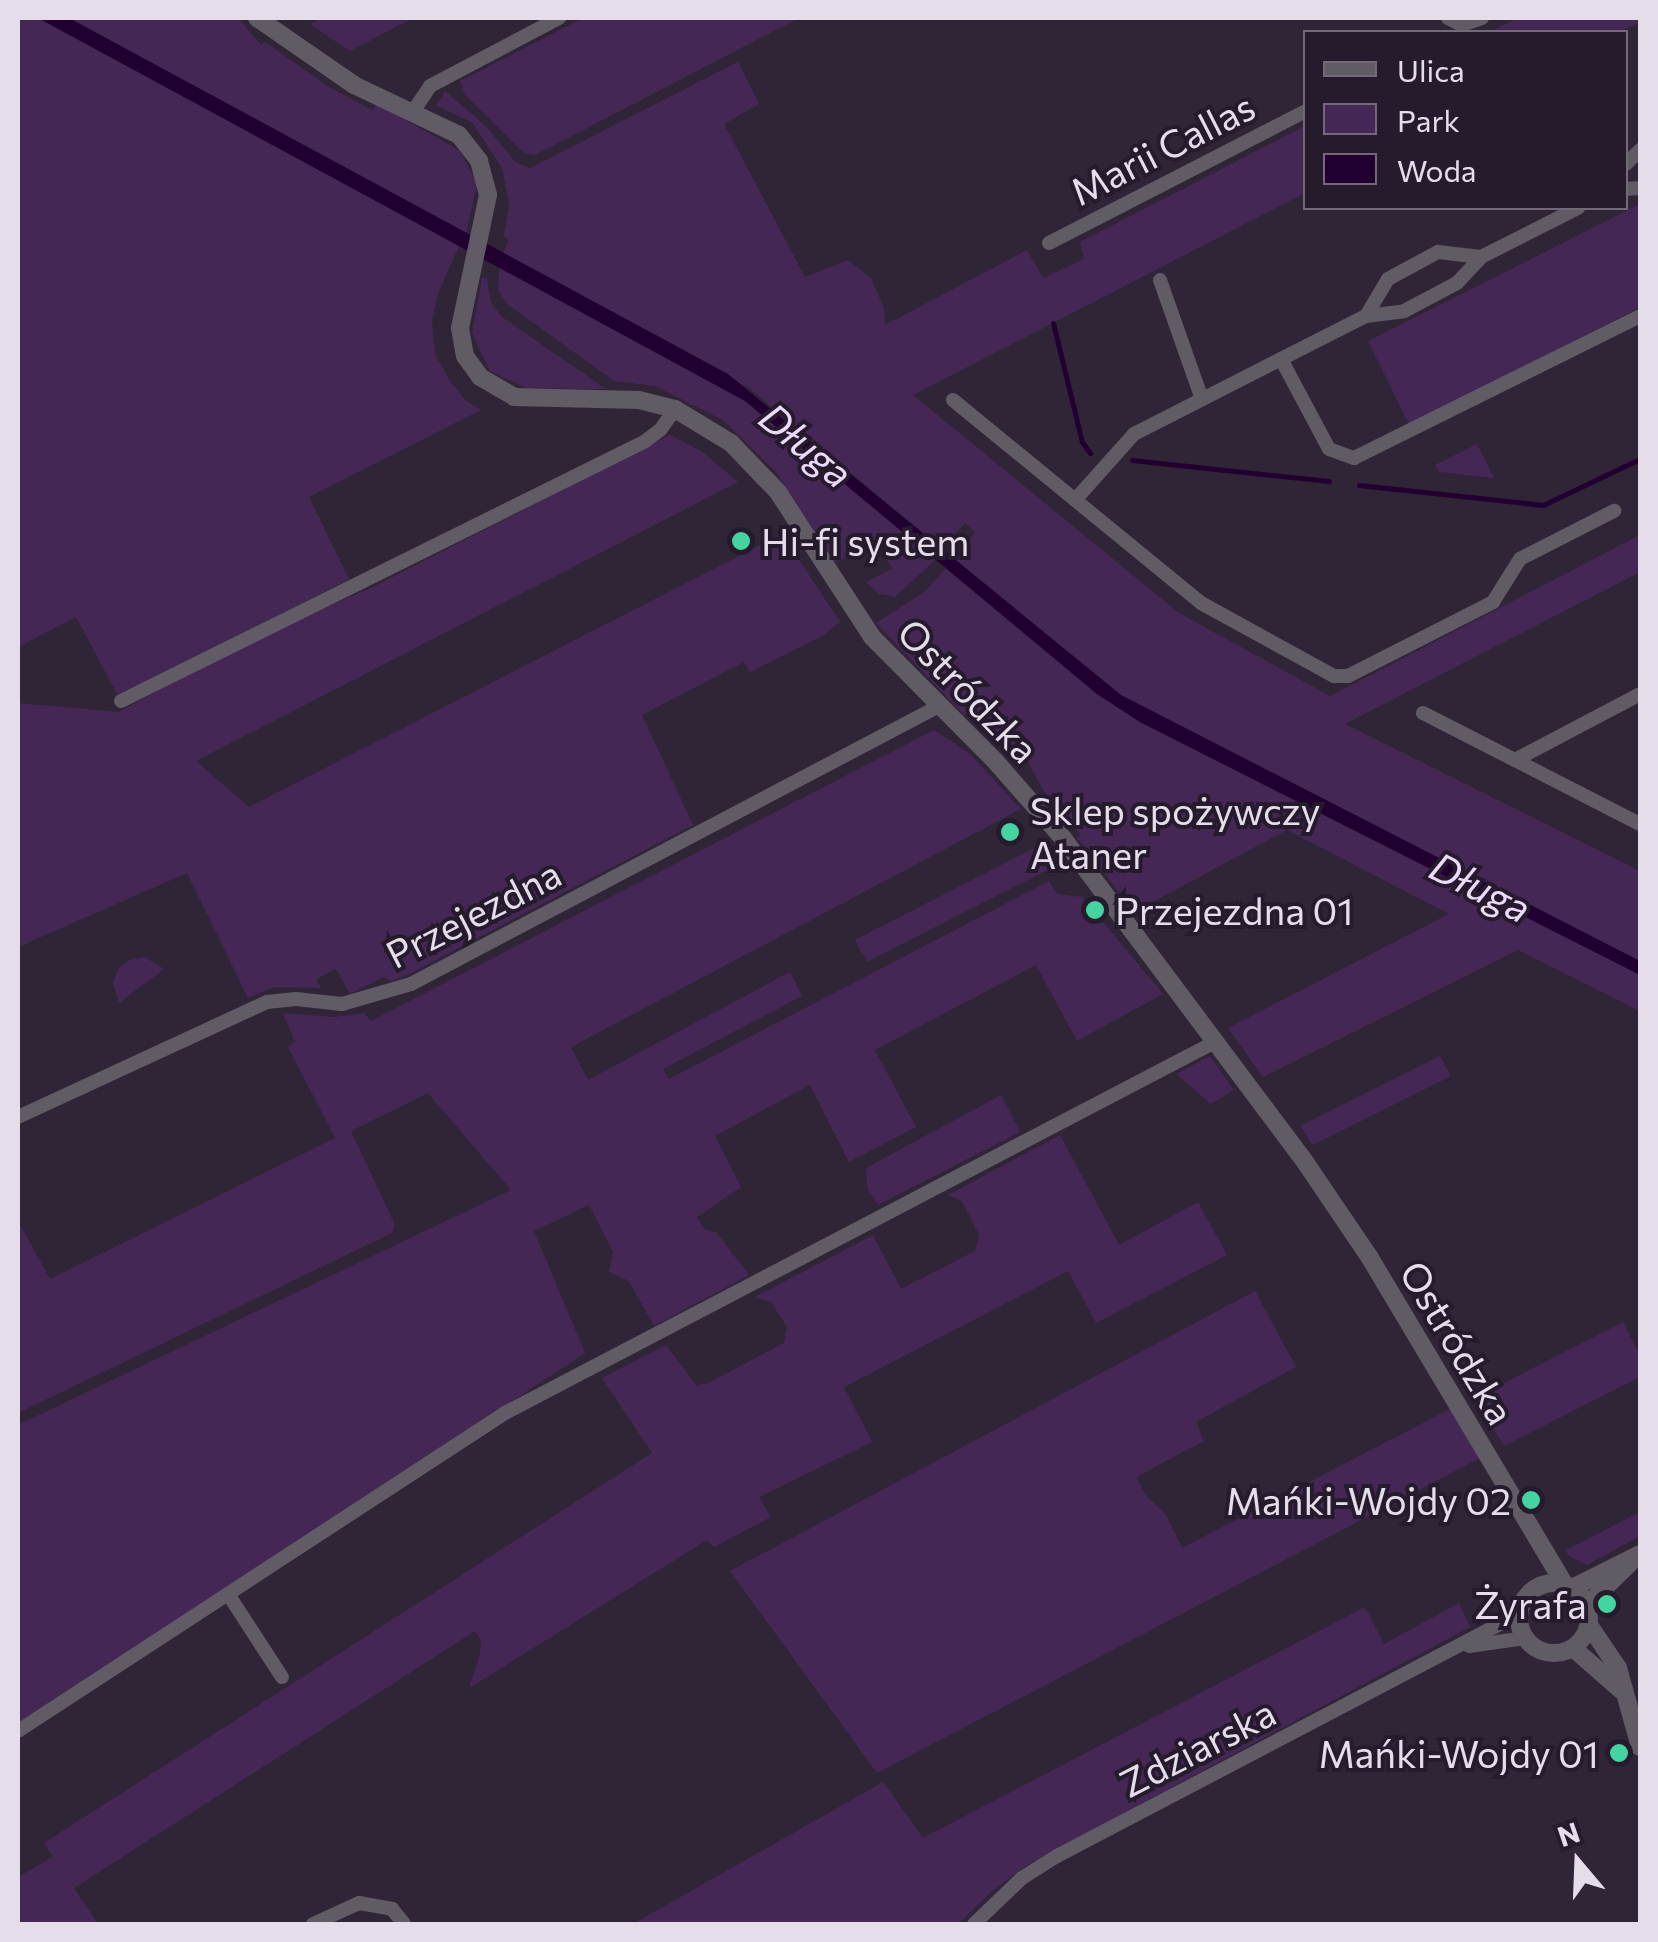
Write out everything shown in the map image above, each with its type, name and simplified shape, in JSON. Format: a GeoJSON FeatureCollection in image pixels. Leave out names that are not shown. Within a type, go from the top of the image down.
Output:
{"type":"FeatureCollection","features":[{"type":"Feature","properties":{"kind":"street","name":"Ostródzka"},"geometry":{"type":"LineString","coordinates":[[257,18],[338,76],[459,135],[479,161],[488,194],[470,274],[461,343],[472,368],[488,385],[514,397],[606,398],[675,409],[731,443],[771,485],[872,637],[1054,827],[1217,1041],[1370,1258],[1568,1586]]}},
{"type":"Feature","properties":{"kind":"street"},"geometry":{"type":"LineString","coordinates":[[412,113],[430,86],[559,18]]}},
{"type":"Feature","properties":{"kind":"street","name":"Marii Callas"},"geometry":{"type":"LineString","coordinates":[[1049,243],[1303,112]]}},
{"type":"Feature","properties":{"kind":"street"},"geometry":{"type":"LineString","coordinates":[[1076,500],[1126,439],[1366,316],[1404,311],[1457,283],[1481,257],[1574,210]]}},
{"type":"Feature","properties":{"kind":"street"},"geometry":{"type":"LineString","coordinates":[[1366,316],[1388,279],[1438,252],[1481,257]]}},
{"type":"Feature","properties":{"kind":"street"},"geometry":{"type":"LineString","coordinates":[[1160,280],[1202,399]]}},
{"type":"Feature","properties":{"kind":"street"},"geometry":{"type":"LineString","coordinates":[[1281,359],[1326,446],[1333,454],[1354,458],[1640,316]]}},
{"type":"Feature","properties":{"kind":"street"},"geometry":{"type":"LineString","coordinates":[[953,400],[1200,603],[1334,676],[1348,676],[1493,602],[1520,558],[1614,510]]}},
{"type":"Feature","properties":{"kind":"street"},"geometry":{"type":"LineString","coordinates":[[121,701],[644,442],[661,429],[675,409]]}},
{"type":"Feature","properties":{"kind":"street"},"geometry":{"type":"LineString","coordinates":[[1515,760],[1640,694]]}},
{"type":"Feature","properties":{"kind":"street","name":"Przejezdna"},"geometry":{"type":"LineString","coordinates":[[18,1117],[267,1002],[296,999],[342,1004],[411,984],[939,706]]}},
{"type":"Feature","properties":{"kind":"street"},"geometry":{"type":"LineString","coordinates":[[1423,712],[1640,824]]}},
{"type":"Feature","properties":{"kind":"street"},"geometry":{"type":"LineString","coordinates":[[18,1731],[505,1413],[1217,1041]]}},
{"type":"Feature","properties":{"kind":"street","name":"Ostródzka"},"geometry":{"type":"LineString","coordinates":[[1534,1531],[1541,1562],[1540,1586]]}},
{"type":"Feature","properties":{"kind":"street"},"geometry":{"type":"LineString","coordinates":[[1588,1626],[1573,1648],[1551,1653],[1525,1638],[1519,1614],[1528,1594],[1540,1586],[1568,1586],[1639,1554]]}},
{"type":"Feature","properties":{"kind":"street"},"geometry":{"type":"LineString","coordinates":[[1587,1605],[1639,1554]]}},
{"type":"Feature","properties":{"kind":"street"},"geometry":{"type":"LineString","coordinates":[[1568,1586],[1587,1605],[1588,1626],[1613,1658],[1640,1747]]}},
{"type":"Feature","properties":{"kind":"street"},"geometry":{"type":"LineString","coordinates":[[228,1594],[282,1677]]}},
{"type":"Feature","properties":{"kind":"street","name":"Zdziarska"},"geometry":{"type":"LineString","coordinates":[[974,1924],[1022,1878],[1048,1862],[1463,1648],[1519,1614]]}},
{"type":"Feature","properties":{"kind":"street","name":"Zdziarska"},"geometry":{"type":"LineString","coordinates":[[1463,1648],[1525,1638]]}},
{"type":"Feature","properties":{"kind":"street"},"geometry":{"type":"LineString","coordinates":[[1573,1648],[1621,1691]]}},
{"type":"Feature","properties":{"kind":"street"},"geometry":{"type":"LineString","coordinates":[[313,1924],[359,1903],[392,1909],[404,1924]]}},
{"type":"Feature","properties":{"kind":"green space"},"geometry":{"type":"Polygon","coordinates":[[[18,18],[38,18],[459,246],[438,293],[432,322],[435,354],[466,401],[481,410],[309,497],[349,579],[161,676],[117,694],[76,617],[18,647],[18,18]]]}},
{"type":"Feature","properties":{"kind":"green space"},"geometry":{"type":"Polygon","coordinates":[[[69,18],[244,18],[241,22],[261,45],[265,42],[329,87],[372,110],[378,104],[460,151],[477,183],[466,234],[69,18]]]}},
{"type":"Feature","properties":{"kind":"green space"},"geometry":{"type":"Polygon","coordinates":[[[323,18],[413,18],[350,51],[310,24],[323,18]]]}},
{"type":"Feature","properties":{"kind":"green space"},"geometry":{"type":"Polygon","coordinates":[[[583,18],[799,18],[535,155],[524,153],[465,95],[460,81],[583,18]]]}},
{"type":"Feature","properties":{"kind":"green space"},"geometry":{"type":"Polygon","coordinates":[[[1518,18],[1640,18],[1640,22],[1624,30],[1493,30],[1518,18]]]}},
{"type":"Feature","properties":{"kind":"green space"},"geometry":{"type":"Polygon","coordinates":[[[738,62],[759,104],[724,124],[805,277],[848,260],[871,278],[884,308],[885,325],[1027,250],[1043,278],[1084,259],[1080,242],[1303,127],[1303,194],[913,395],[1179,613],[1330,696],[1640,535],[1640,572],[1345,724],[1640,871],[1640,961],[1149,713],[1093,676],[956,560],[975,532],[965,523],[941,548],[749,388],[503,254],[509,240],[504,236],[509,205],[502,168],[472,122],[436,106],[445,91],[487,127],[515,162],[530,168],[738,62]]]}},
{"type":"Feature","properties":{"kind":"green space"},"geometry":{"type":"Polygon","coordinates":[[[1640,204],[1640,307],[1409,424],[1368,341],[1640,204]]]}},
{"type":"Feature","properties":{"kind":"green space"},"geometry":{"type":"Polygon","coordinates":[[[499,267],[745,401],[936,559],[895,597],[879,594],[866,582],[893,568],[876,546],[835,562],[776,472],[723,420],[655,386],[614,381],[507,304],[498,290],[499,267]]]}},
{"type":"Feature","properties":{"kind":"green space"},"geometry":{"type":"Polygon","coordinates":[[[482,277],[487,279],[491,303],[502,317],[606,389],[526,388],[490,371],[472,333],[482,277]]]}},
{"type":"Feature","properties":{"kind":"green space"},"geometry":{"type":"Polygon","coordinates":[[[670,435],[701,451],[738,482],[196,761],[249,807],[782,534],[840,622],[822,636],[750,672],[744,662],[642,715],[693,825],[409,974],[391,981],[383,977],[350,994],[336,969],[316,979],[321,988],[275,987],[248,998],[187,873],[18,947],[18,703],[119,712],[259,636],[373,587],[670,435]]]}},
{"type":"Feature","properties":{"kind":"green space"},"geometry":{"type":"Polygon","coordinates":[[[1477,444],[1494,478],[1439,472],[1435,465],[1477,444]]]}},
{"type":"Feature","properties":{"kind":"green space"},"geometry":{"type":"Polygon","coordinates":[[[946,568],[1097,694],[1140,722],[1640,975],[1640,1011],[1518,950],[1263,1077],[1228,1028],[1449,914],[1287,830],[1134,912],[1077,838],[1081,835],[1043,790],[1024,754],[970,711],[964,715],[876,623],[924,592],[946,568]]]}},
{"type":"Feature","properties":{"kind":"green space"},"geometry":{"type":"Polygon","coordinates":[[[934,730],[969,753],[1021,809],[571,1047],[588,1080],[790,972],[802,996],[663,1069],[669,1079],[1049,881],[1057,894],[1082,897],[1163,994],[1077,1041],[1036,965],[875,1050],[916,1127],[849,1162],[810,1085],[715,1136],[741,1187],[697,1217],[705,1230],[716,1232],[749,1275],[654,1326],[629,1281],[609,1272],[613,1252],[589,1205],[534,1231],[585,1353],[18,1726],[18,1425],[511,1190],[428,1093],[351,1131],[395,1225],[392,1233],[18,1413],[18,1221],[50,1279],[335,1138],[288,1047],[295,1042],[283,1013],[334,1017],[364,1013],[371,1021],[934,730]]]}},
{"type":"Feature","properties":{"kind":"green space"},"geometry":{"type":"Polygon","coordinates":[[[1040,845],[1048,856],[1047,870],[867,962],[855,940],[1040,845]]]}},
{"type":"Feature","properties":{"kind":"green space"},"geometry":{"type":"Polygon","coordinates":[[[145,957],[164,969],[119,1003],[113,983],[118,969],[129,960],[145,957]]]}},
{"type":"Feature","properties":{"kind":"green space"},"geometry":{"type":"Polygon","coordinates":[[[1210,1056],[1234,1090],[1211,1104],[1176,1074],[1210,1056]]]}},
{"type":"Feature","properties":{"kind":"green space"},"geometry":{"type":"Polygon","coordinates":[[[1440,1056],[1451,1076],[1313,1145],[1300,1126],[1440,1056]]]}},
{"type":"Feature","properties":{"kind":"green space"},"geometry":{"type":"Polygon","coordinates":[[[1001,1095],[1020,1132],[878,1205],[867,1187],[866,1168],[1001,1095]]]}},
{"type":"Feature","properties":{"kind":"green space"},"geometry":{"type":"Polygon","coordinates":[[[1060,1135],[1119,1245],[1198,1202],[1227,1255],[1096,1323],[1068,1271],[844,1387],[872,1442],[759,1497],[771,1517],[714,1547],[707,1540],[469,1688],[480,1654],[481,1640],[475,1631],[74,1888],[98,1924],[18,1924],[18,1877],[53,1857],[44,1843],[652,1453],[602,1378],[666,1345],[696,1385],[708,1383],[784,1343],[787,1327],[771,1302],[755,1297],[873,1235],[901,1289],[975,1251],[979,1235],[962,1201],[948,1195],[1060,1135]]]}},
{"type":"Feature","properties":{"kind":"green space"},"geometry":{"type":"Polygon","coordinates":[[[1255,1291],[1296,1367],[1196,1422],[1204,1441],[1136,1477],[1147,1497],[1165,1513],[1182,1548],[1452,1408],[1482,1457],[877,1773],[730,1571],[1255,1291]]]}},
{"type":"Feature","properties":{"kind":"green space"},"geometry":{"type":"Polygon","coordinates":[[[1623,1322],[1640,1355],[1640,1377],[1504,1446],[1475,1398],[1623,1322]]]}},
{"type":"Feature","properties":{"kind":"green space"},"geometry":{"type":"Polygon","coordinates":[[[1640,1512],[1640,1536],[1587,1565],[1569,1556],[1566,1550],[1640,1512]]]}},
{"type":"Feature","properties":{"kind":"green space"},"geometry":{"type":"Polygon","coordinates":[[[1459,1603],[1470,1627],[1029,1864],[993,1890],[958,1924],[633,1924],[883,1782],[923,1838],[1365,1607],[1384,1644],[1459,1603]]]}},
{"type":"Feature","properties":{"kind":"water","name":"Długa"},"geometry":{"type":"Polygon","coordinates":[[[38,18],[69,18],[728,374],[1121,695],[1640,961],[1640,975],[1140,722],[1097,694],[745,401],[38,18]]]}},
{"type":"Feature","properties":{"kind":"waterway"},"geometry":{"type":"LineString","coordinates":[[1053,323],[1082,442],[1090,453]]}},
{"type":"Feature","properties":{"kind":"waterway"},"geometry":{"type":"LineString","coordinates":[[1359,485],[1543,505],[1640,459]]}},
{"type":"Feature","properties":{"kind":"waterway"},"geometry":{"type":"LineString","coordinates":[[1132,460],[1329,481]]}},
{"type":"Feature","properties":{"kind":"place","name":"Hi-fi system"},"geometry":{"type":"Point","coordinates":[741,541]}},
{"type":"Feature","properties":{"kind":"place","name":"Sklep spożywczy Ataner"},"geometry":{"type":"Point","coordinates":[1010,832]}},
{"type":"Feature","properties":{"kind":"place","name":"Przejezdna 01"},"geometry":{"type":"Point","coordinates":[1095,910]}},
{"type":"Feature","properties":{"kind":"place","name":"Mańki-Wojdy 02"},"geometry":{"type":"Point","coordinates":[1531,1500]}},
{"type":"Feature","properties":{"kind":"place","name":"Żyrafa"},"geometry":{"type":"Point","coordinates":[1607,1604]}},
{"type":"Feature","properties":{"kind":"place","name":"Mańki-Wojdy 01"},"geometry":{"type":"Point","coordinates":[1619,1753]}}]}
